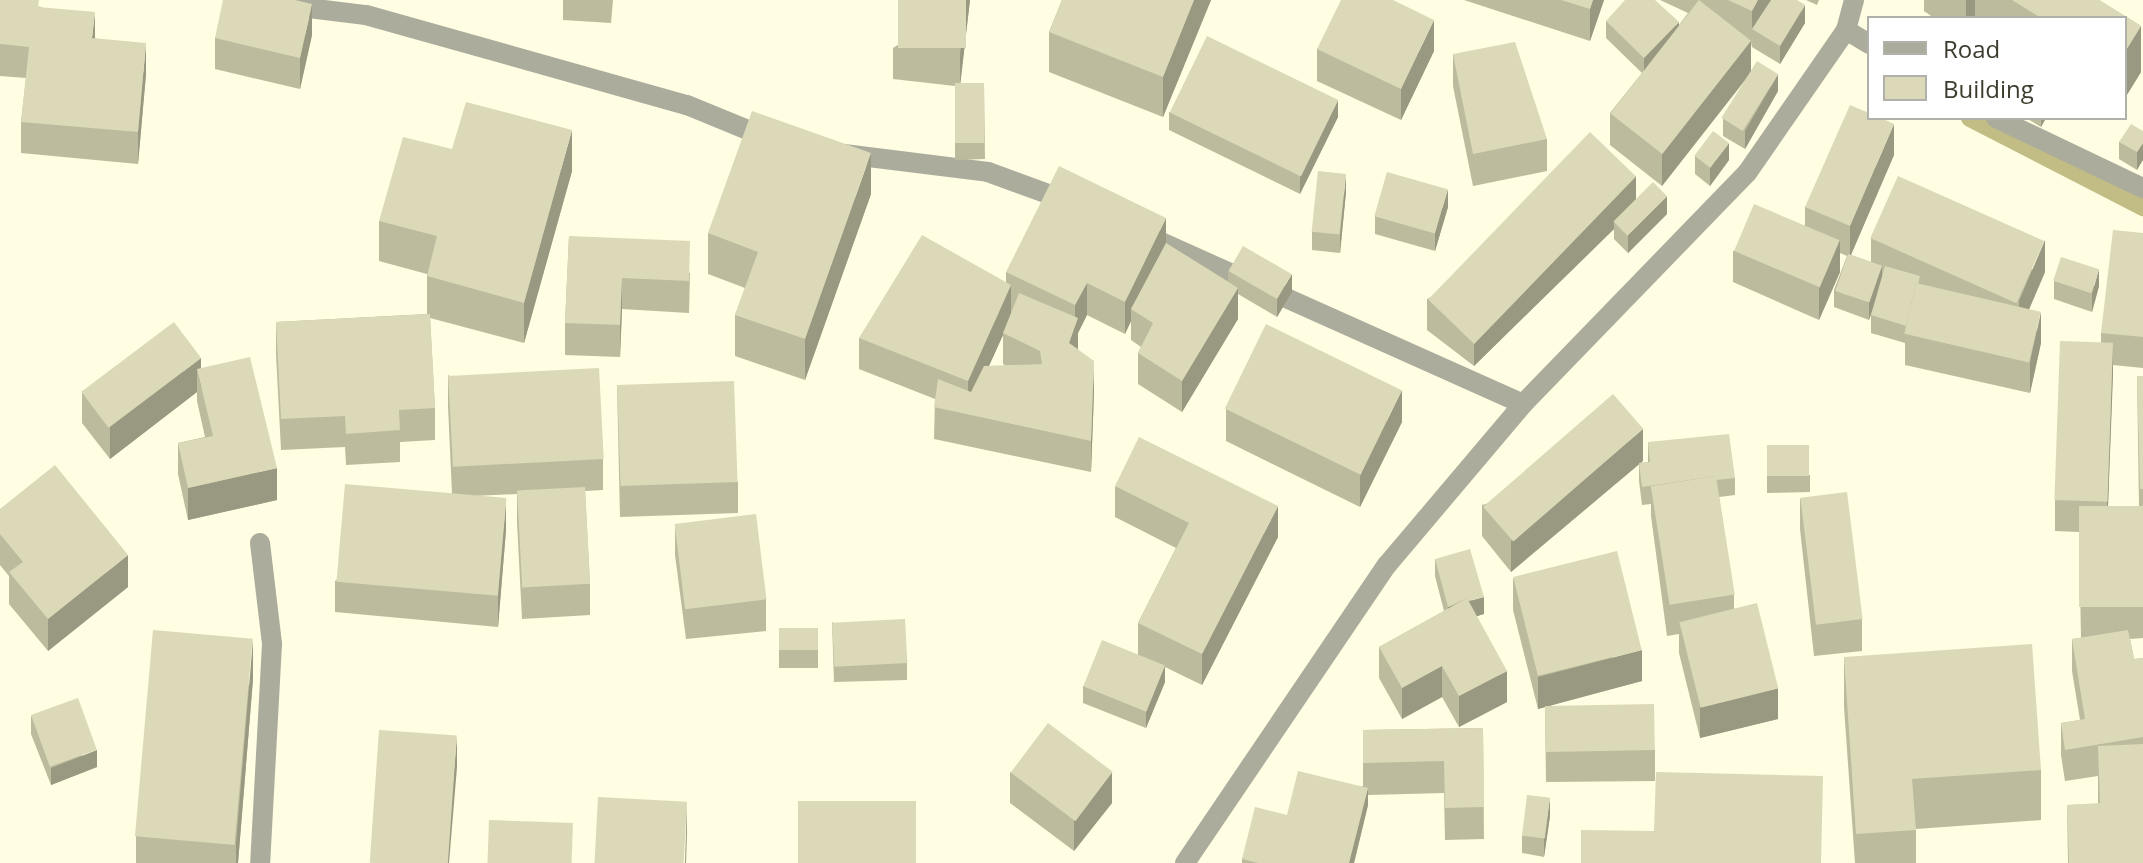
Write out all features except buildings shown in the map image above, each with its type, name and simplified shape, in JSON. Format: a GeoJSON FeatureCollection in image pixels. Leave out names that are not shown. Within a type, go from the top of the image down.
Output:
{"type":"FeatureCollection","features":[{"type":"Feature","properties":{"kind":"street"},"geometry":{"type":"LineString","coordinates":[[243,0],[366,15],[687,105],[788,146]]}},
{"type":"Feature","properties":{"kind":"street"},"geometry":{"type":"LineString","coordinates":[[1185,863],[1387,565],[1523,404],[1747,173],[1846,30],[1854,0]]}},
{"type":"Feature","properties":{"kind":"street"},"geometry":{"type":"LineString","coordinates":[[1846,30],[1867,43]]}},
{"type":"Feature","properties":{"kind":"street"},"geometry":{"type":"LineString","coordinates":[[2000,120],[2143,188]]}},
{"type":"Feature","properties":{"kind":"street"},"geometry":{"type":"LineString","coordinates":[[829,152],[988,172],[1083,207]]}},
{"type":"Feature","properties":{"kind":"street"},"geometry":{"type":"LineString","coordinates":[[1126,226],[1523,404]]}},
{"type":"Feature","properties":{"kind":"street"},"geometry":{"type":"LineString","coordinates":[[260,543],[272,644],[260,863]]}},
{"type":"Feature","properties":{"kind":"waterway"},"geometry":{"type":"LineString","coordinates":[[1974,120],[2143,207]]}}]}
